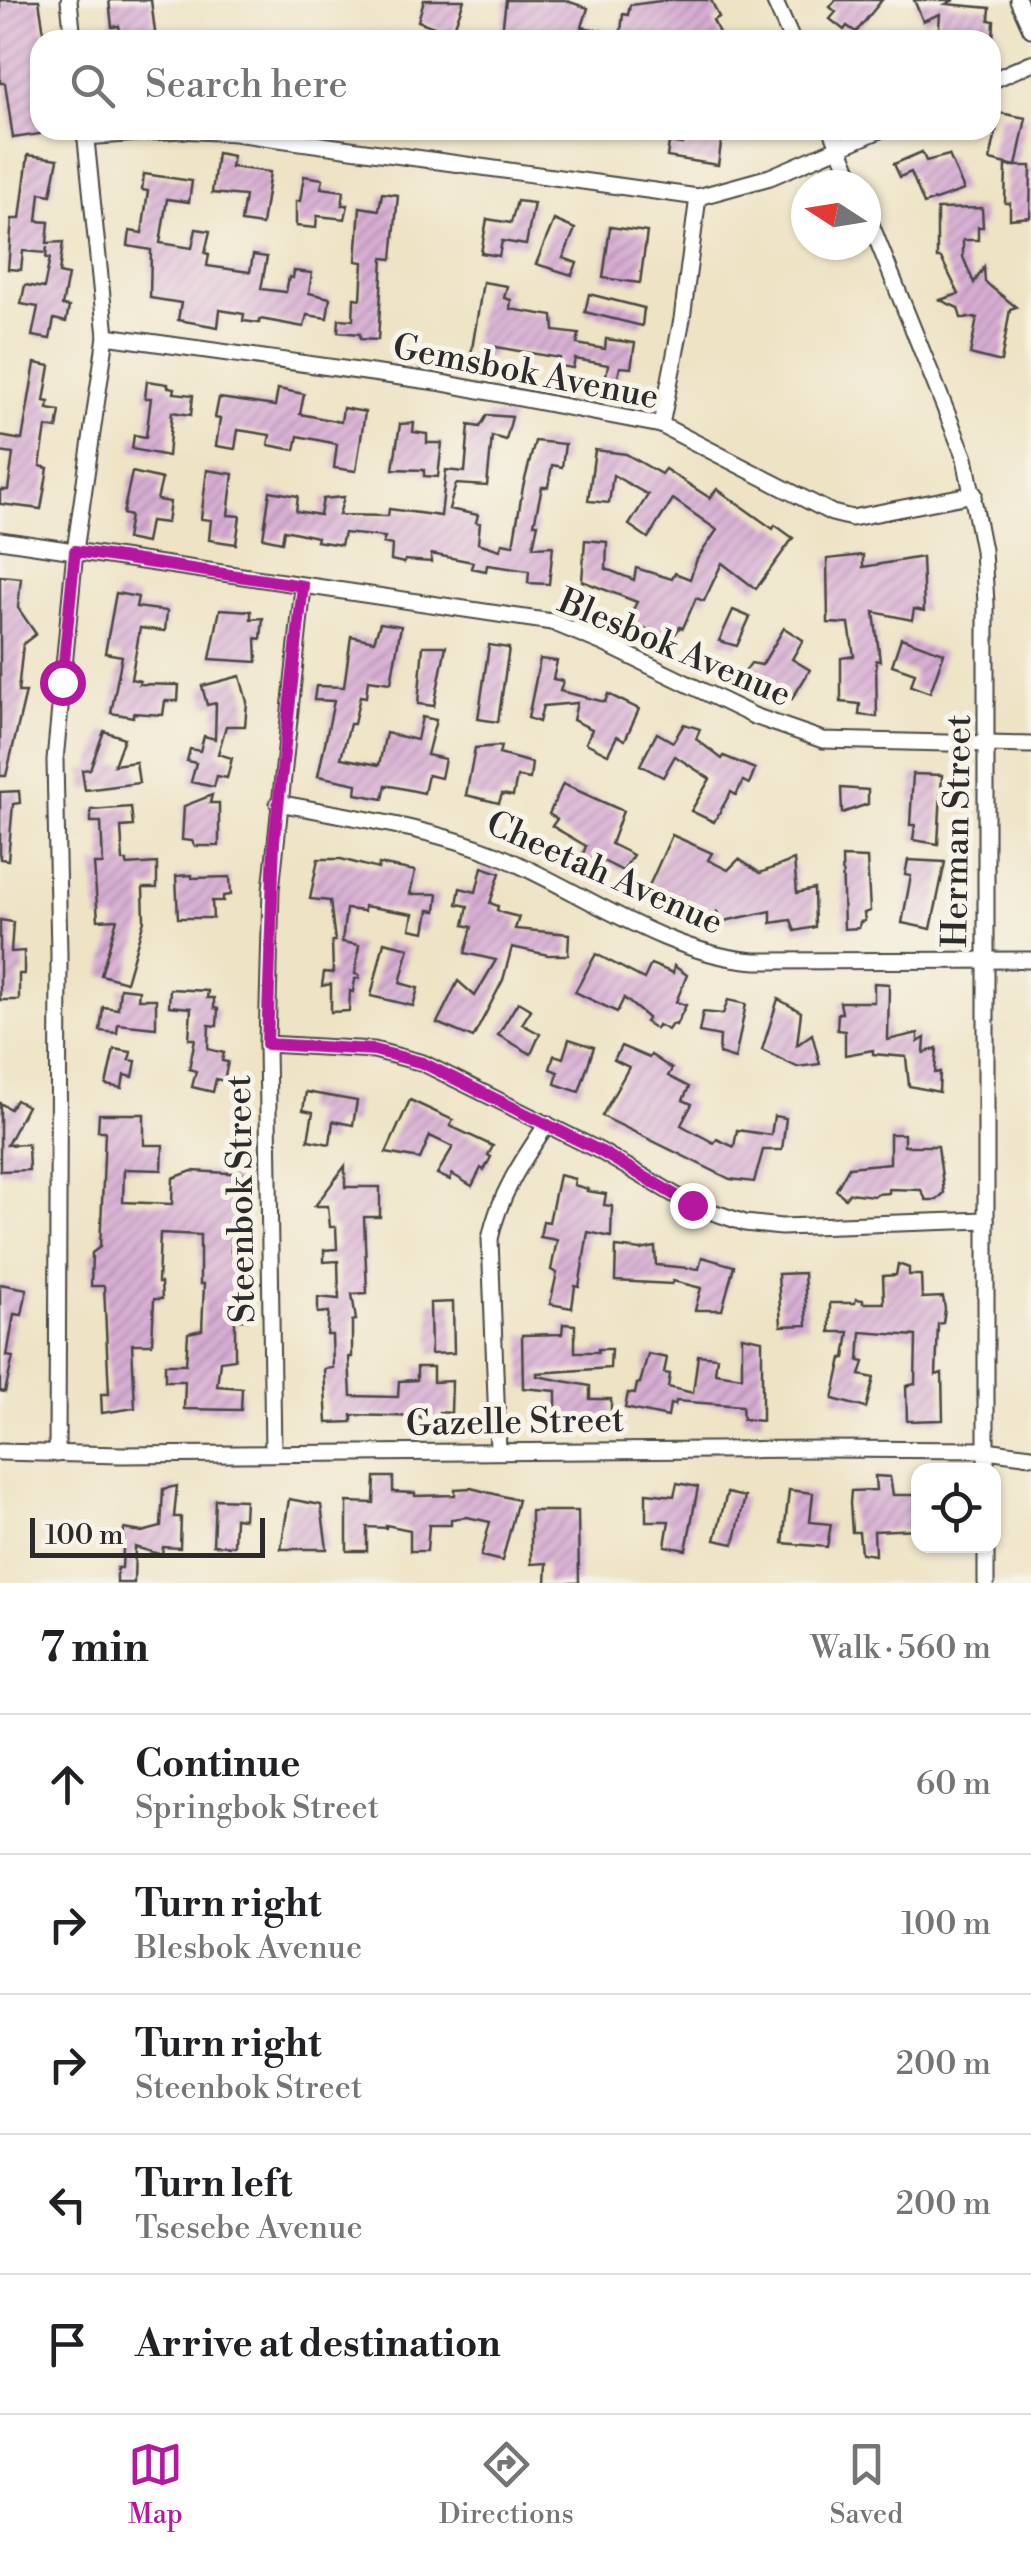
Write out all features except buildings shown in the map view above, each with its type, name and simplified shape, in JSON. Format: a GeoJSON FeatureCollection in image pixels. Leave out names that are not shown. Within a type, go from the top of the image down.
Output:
{"type":"FeatureCollection","features":[{"type":"Feature","properties":{"kind":"street"},"geometry":{"type":"LineString","coordinates":[[68,0],[72,30]]}},
{"type":"Feature","properties":{"kind":"street"},"geometry":{"type":"LineString","coordinates":[[774,0],[788,30]]}},
{"type":"Feature","properties":{"kind":"street"},"geometry":{"type":"LineString","coordinates":[[1018,0],[1031,30]]}},
{"type":"Feature","properties":{"kind":"street"},"geometry":{"type":"LineString","coordinates":[[1001,76],[1031,63]]}},
{"type":"Feature","properties":{"kind":"street"},"geometry":{"type":"LineString","coordinates":[[57,1454],[59,954],[55,760],[75,551],[106,336],[86,140]]}},
{"type":"Feature","properties":{"kind":"street"},"geometry":{"type":"LineString","coordinates":[[280,140],[698,197],[770,177],[858,140]]}},
{"type":"Feature","properties":{"kind":"street"},"geometry":{"type":"LineString","coordinates":[[836,140],[849,170]]}},
{"type":"Feature","properties":{"kind":"street"},"geometry":{"type":"LineString","coordinates":[[662,424],[682,320],[698,197]]}},
{"type":"Feature","properties":{"kind":"street","name":"Herman Street"},"geometry":{"type":"LineString","coordinates":[[881,249],[966,458],[985,573],[986,1463]]}},
{"type":"Feature","properties":{"kind":"street","name":"Gemsbok Avenue"},"geometry":{"type":"LineString","coordinates":[[106,336],[437,382],[662,424],[832,513],[852,518],[974,494]]}},
{"type":"Feature","properties":{"kind":"street","name":"Blesbok Avenue"},"geometry":{"type":"LineString","coordinates":[[0,540],[552,622],[754,716],[822,740],[1031,745]]}},
{"type":"Feature","properties":{"kind":"street","name":"Steenbok Street"},"geometry":{"type":"LineString","coordinates":[[273,1453],[267,1044],[270,890],[303,586]]}},
{"type":"Feature","properties":{"kind":"street","name":"Cheetah Avenue"},"geometry":{"type":"LineString","coordinates":[[278,803],[456,840],[517,864],[603,909],[728,958],[1031,960]]}},
{"type":"Feature","properties":{"kind":"street"},"geometry":{"type":"LineString","coordinates":[[267,1044],[399,1055],[600,1151],[692,1205],[746,1223],[781,1228],[986,1220]]}},
{"type":"Feature","properties":{"kind":"street"},"geometry":{"type":"LineString","coordinates":[[498,1451],[490,1239],[495,1214],[511,1179],[547,1124]]}},
{"type":"Feature","properties":{"kind":"street","name":"Gazelle Street"},"geometry":{"type":"LineString","coordinates":[[0,1452],[986,1450],[1031,1456]]}},
{"type":"Feature","properties":{"kind":"street"},"geometry":{"type":"LineString","coordinates":[[986,1553],[986,1583]]}},
{"type":"Feature","properties":{"kind":"route"},"geometry":{"type":"LineString","coordinates":[[62,682],[75,551],[303,586],[270,890],[267,1044],[374,1050],[423,1063],[600,1151],[692,1205]]}}]}
